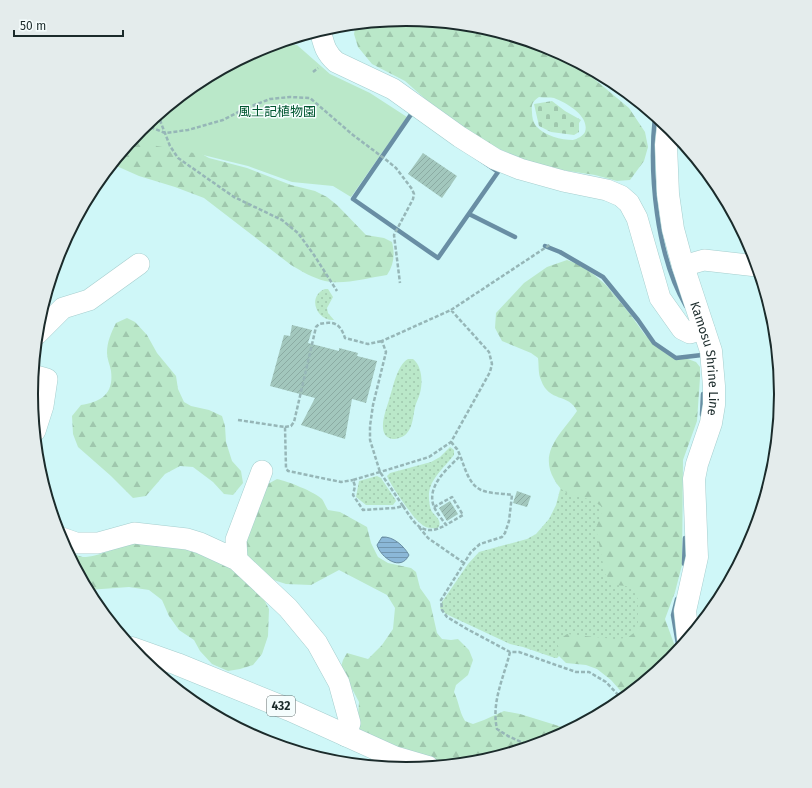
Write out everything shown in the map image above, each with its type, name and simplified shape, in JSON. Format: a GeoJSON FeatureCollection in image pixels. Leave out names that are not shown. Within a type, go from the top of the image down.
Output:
{"type":"FeatureCollection","features":[{"type":"Feature","properties":{"kind":"main road","name":"Kamosu Shrine Line"},"geometry":{"type":"LineString","coordinates":[[667,135],[666,145],[668,194],[673,229],[683,266],[711,351],[713,368],[714,405],[711,423],[697,464],[694,479],[697,557],[685,611],[687,632]]}},
{"type":"Feature","properties":{"kind":"main road","name":"432"},"geometry":{"type":"LineString","coordinates":[[145,653],[290,710],[394,757],[410,762]]}},
{"type":"Feature","properties":{"kind":"street"},"geometry":{"type":"LineString","coordinates":[[322,36],[324,46],[329,55],[336,62],[393,89],[460,137],[495,159],[520,169],[563,181],[607,190],[621,196],[629,203],[637,218],[660,298],[682,329],[690,332],[704,329]]}},
{"type":"Feature","properties":{"kind":"street"},"geometry":{"type":"LineString","coordinates":[[683,266],[704,260],[750,265]]}},
{"type":"Feature","properties":{"kind":"street"},"geometry":{"type":"LineString","coordinates":[[44,327],[63,308],[89,300],[139,264]]}},
{"type":"Feature","properties":{"kind":"street"},"geometry":{"type":"LineString","coordinates":[[39,377],[47,379],[43,406],[39,418]]}},
{"type":"Feature","properties":{"kind":"street"},"geometry":{"type":"LineString","coordinates":[[237,560],[236,540],[262,472]]}},
{"type":"Feature","properties":{"kind":"street"},"geometry":{"type":"LineString","coordinates":[[68,540],[76,543],[98,543],[134,533],[187,539],[200,543],[237,560],[288,608],[317,642],[339,683],[350,723],[346,736]]}},
{"type":"Feature","properties":{"kind":"path"},"geometry":{"type":"LineString","coordinates":[[152,128],[165,133],[188,130],[223,120],[244,109],[270,99],[290,97],[310,98],[353,136],[386,159],[396,168],[412,189],[414,194],[413,199],[394,236],[400,283]]}},
{"type":"Feature","properties":{"kind":"path"},"geometry":{"type":"LineString","coordinates":[[161,119],[170,146],[178,158],[234,198],[282,220],[298,233],[338,291]]}},
{"type":"Feature","properties":{"kind":"path"},"geometry":{"type":"LineString","coordinates":[[238,420],[285,427],[291,426],[294,422],[316,327],[319,324],[326,323],[338,325],[342,329],[345,338],[368,344],[382,341],[451,310],[551,244]]}},
{"type":"Feature","properties":{"kind":"path"},"geometry":{"type":"LineString","coordinates":[[285,427],[286,468],[288,471],[341,482],[353,480],[429,457],[451,442],[490,372],[492,364],[489,352],[451,310]]}},
{"type":"Feature","properties":{"kind":"path"},"geometry":{"type":"LineString","coordinates":[[382,341],[386,352],[373,405],[370,426],[370,440],[380,472],[403,506],[428,538],[464,563]]}},
{"type":"Feature","properties":{"kind":"path"},"geometry":{"type":"LineString","coordinates":[[451,442],[457,450],[472,482],[479,489],[492,493],[512,495],[509,521],[505,533],[502,537],[475,547],[441,600],[442,610],[447,617],[510,652],[519,652],[576,672],[589,672],[606,682],[618,695]]}},
{"type":"Feature","properties":{"kind":"path"},"geometry":{"type":"LineString","coordinates":[[446,525],[434,507],[432,498],[435,486],[448,468],[459,457]]}},
{"type":"Feature","properties":{"kind":"path"},"geometry":{"type":"LineString","coordinates":[[353,480],[356,486],[353,495],[362,510],[395,508],[403,506]]}},
{"type":"Feature","properties":{"kind":"path"},"geometry":{"type":"LineString","coordinates":[[418,526],[437,530],[463,515],[452,497],[434,507]]}},
{"type":"Feature","properties":{"kind":"path"},"geometry":{"type":"LineString","coordinates":[[510,652],[497,698],[496,722],[497,729],[522,743]]}},
{"type":"Feature","properties":{"kind":"green space"},"geometry":{"type":"Polygon","coordinates":[[[406,26],[454,29],[501,39],[547,54],[588,74],[629,108],[645,132],[648,147],[644,161],[630,180],[617,181],[595,175],[562,170],[528,162],[480,140],[431,104],[405,81],[372,64],[358,47],[354,34],[355,30],[382,27],[406,26]],[[539,97],[533,103],[532,116],[536,126],[553,137],[573,140],[581,136],[585,132],[586,126],[581,116],[565,103],[554,98],[539,97]]]}},
{"type":"Feature","properties":{"kind":"green space","name":"風土記植物園"},"geometry":{"type":"Polygon","coordinates":[[[293,45],[297,45],[330,74],[370,93],[407,117],[351,197],[333,186],[292,182],[248,166],[199,154],[138,142],[163,117],[182,102],[222,75],[265,54],[293,45]]]}},
{"type":"Feature","properties":{"kind":"green space"},"geometry":{"type":"Polygon","coordinates":[[[552,101],[565,111],[581,120],[579,123],[579,132],[574,135],[551,132],[539,126],[534,104],[552,101]]]}},
{"type":"Feature","properties":{"kind":"green space"},"geometry":{"type":"Polygon","coordinates":[[[147,133],[180,142],[209,158],[247,168],[291,185],[315,191],[327,197],[337,205],[366,235],[384,238],[392,242],[393,259],[391,267],[387,275],[356,281],[332,282],[321,280],[291,265],[204,198],[139,176],[117,166],[129,151],[147,133]]]}},
{"type":"Feature","properties":{"kind":"green space"},"geometry":{"type":"Polygon","coordinates":[[[567,260],[578,264],[606,285],[645,335],[676,359],[688,359],[696,362],[700,367],[697,421],[683,460],[682,565],[675,592],[665,619],[675,645],[649,671],[622,692],[611,680],[597,669],[586,665],[566,663],[558,655],[559,643],[567,634],[614,639],[627,638],[635,632],[638,624],[638,599],[633,590],[626,586],[615,585],[605,574],[596,528],[603,508],[591,500],[569,494],[564,491],[554,479],[550,469],[549,460],[554,442],[577,411],[569,402],[549,392],[545,387],[539,375],[538,358],[531,353],[502,341],[495,328],[496,313],[524,283],[547,267],[567,260]]]}},
{"type":"Feature","properties":{"kind":"green space"},"geometry":{"type":"Polygon","coordinates":[[[328,289],[333,297],[327,308],[328,313],[334,320],[322,317],[316,308],[316,297],[319,292],[328,289]]]}},
{"type":"Feature","properties":{"kind":"green space"},"geometry":{"type":"Polygon","coordinates":[[[127,318],[135,322],[147,335],[157,353],[176,376],[178,389],[184,402],[191,406],[209,410],[222,416],[225,426],[226,442],[232,461],[241,471],[243,483],[233,495],[224,494],[213,482],[193,467],[180,466],[165,474],[146,496],[133,498],[78,447],[73,434],[72,416],[81,405],[95,402],[105,396],[108,391],[111,379],[111,371],[107,355],[109,341],[116,323],[127,318]]]}},
{"type":"Feature","properties":{"kind":"green space"},"geometry":{"type":"Polygon","coordinates":[[[408,359],[413,359],[420,370],[420,395],[415,405],[412,424],[409,430],[402,437],[393,439],[384,433],[384,416],[398,371],[408,359]]]}},
{"type":"Feature","properties":{"kind":"green space"},"geometry":{"type":"Polygon","coordinates":[[[450,447],[454,450],[454,455],[437,475],[429,490],[430,508],[440,523],[438,528],[428,528],[422,525],[412,515],[387,476],[390,473],[431,462],[440,457],[450,447]]]}},
{"type":"Feature","properties":{"kind":"green space"},"geometry":{"type":"Polygon","coordinates":[[[377,476],[381,478],[395,499],[396,501],[393,505],[366,505],[356,497],[359,481],[377,476]]]}},
{"type":"Feature","properties":{"kind":"green space"},"geometry":{"type":"Polygon","coordinates":[[[277,479],[294,484],[313,493],[322,499],[328,510],[340,512],[367,527],[371,543],[378,557],[388,563],[411,568],[416,572],[420,588],[430,602],[437,633],[442,639],[458,639],[469,650],[473,660],[468,675],[456,685],[454,692],[461,714],[465,721],[473,724],[504,711],[520,714],[562,727],[524,742],[478,755],[430,761],[357,732],[359,702],[340,670],[343,660],[347,653],[368,659],[382,645],[393,629],[395,608],[387,595],[339,570],[311,585],[286,584],[258,575],[242,557],[243,540],[266,485],[277,479]]]}},
{"type":"Feature","properties":{"kind":"green space"},"geometry":{"type":"Polygon","coordinates":[[[561,486],[597,498],[607,507],[627,585],[636,593],[639,599],[640,625],[637,632],[632,636],[614,643],[560,655],[555,658],[510,644],[446,614],[440,608],[442,602],[468,564],[479,552],[527,539],[536,534],[549,519],[556,505],[561,486]]]}},
{"type":"Feature","properties":{"kind":"green space"},"geometry":{"type":"Polygon","coordinates":[[[138,539],[161,540],[217,557],[260,592],[269,609],[268,636],[262,654],[253,665],[228,671],[212,664],[200,651],[194,640],[179,630],[169,616],[162,600],[149,590],[129,587],[94,590],[75,554],[84,557],[106,552],[138,539]]]}},
{"type":"Feature","properties":{"kind":"water"},"geometry":{"type":"Polygon","coordinates":[[[382,537],[394,540],[404,548],[409,555],[405,560],[396,563],[387,558],[379,550],[377,545],[382,537]]]}},
{"type":"Feature","properties":{"kind":"building"},"geometry":{"type":"Polygon","coordinates":[[[423,153],[457,176],[442,198],[408,174],[423,153]]]}},
{"type":"Feature","properties":{"kind":"building"},"geometry":{"type":"Polygon","coordinates":[[[292,325],[312,330],[308,343],[339,351],[339,348],[358,353],[357,356],[377,361],[366,403],[352,399],[345,439],[301,425],[315,398],[270,386],[284,335],[290,336],[292,325]]]}},
{"type":"Feature","properties":{"kind":"building"},"geometry":{"type":"Polygon","coordinates":[[[517,491],[531,496],[527,507],[513,503],[517,491]]]}},
{"type":"Feature","properties":{"kind":"building"},"geometry":{"type":"Polygon","coordinates":[[[450,501],[458,514],[447,521],[439,508],[450,501]]]}},
{"type":"Feature","properties":{"kind":"waterway"},"geometry":{"type":"LineString","coordinates":[[412,113],[498,172],[438,258],[353,199],[412,113]]}},
{"type":"Feature","properties":{"kind":"waterway"},"geometry":{"type":"LineString","coordinates":[[654,122],[653,138],[654,188],[661,238],[676,286],[686,306]]}},
{"type":"Feature","properties":{"kind":"waterway"},"geometry":{"type":"LineString","coordinates":[[469,214],[515,237]]}},
{"type":"Feature","properties":{"kind":"waterway"},"geometry":{"type":"LineString","coordinates":[[545,246],[560,252],[603,277],[638,320],[654,343],[676,358],[702,355]]}},
{"type":"Feature","properties":{"kind":"waterway"},"geometry":{"type":"LineString","coordinates":[[702,415],[703,394]]}},
{"type":"Feature","properties":{"kind":"waterway"},"geometry":{"type":"LineString","coordinates":[[684,564],[685,538]]}},
{"type":"Feature","properties":{"kind":"waterway"},"geometry":{"type":"LineString","coordinates":[[677,599],[673,615],[678,642]]}}]}
